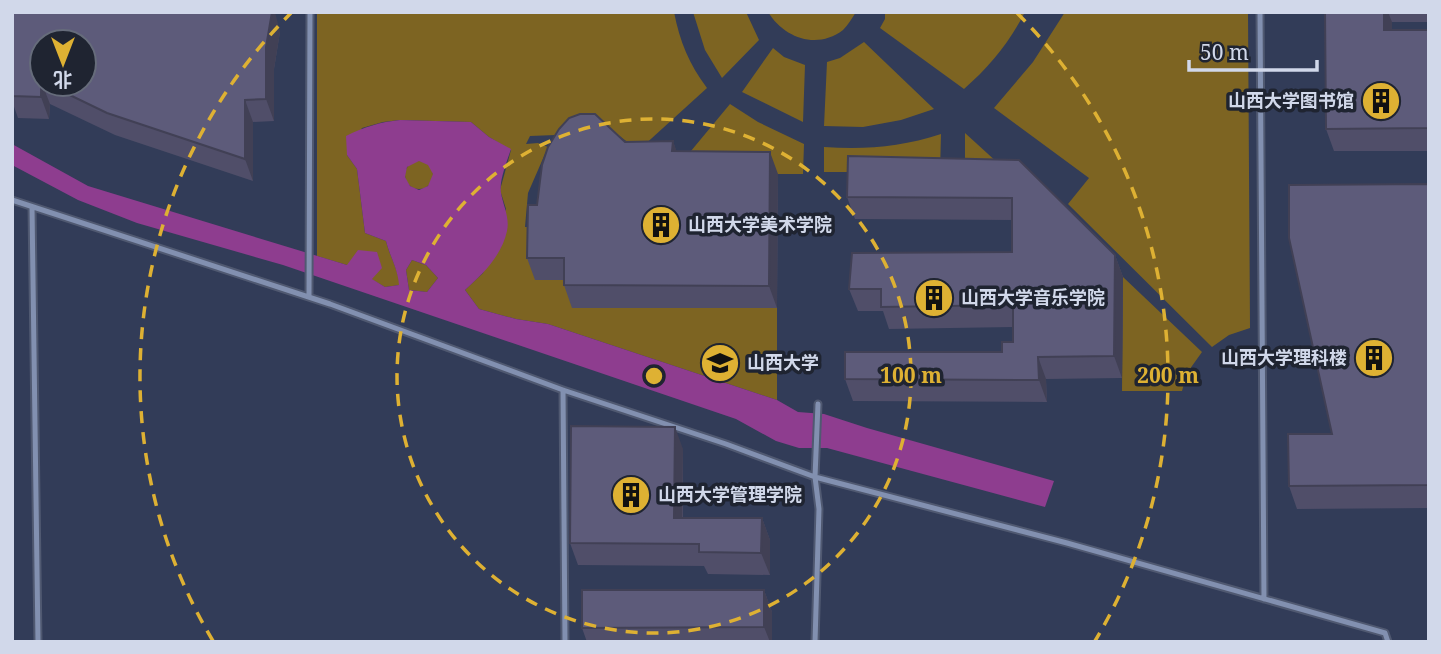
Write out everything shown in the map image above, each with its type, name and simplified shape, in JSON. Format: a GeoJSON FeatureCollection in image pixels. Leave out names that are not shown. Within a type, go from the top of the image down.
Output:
{"type":"FeatureCollection","features":[{"type":"Feature","properties":{"kind":"lane"},"geometry":{"type":"LineString","coordinates":[[309,297],[310,12]]}},
{"type":"Feature","properties":{"kind":"lane"},"geometry":{"type":"LineString","coordinates":[[1260,12],[1264,599]]}},
{"type":"Feature","properties":{"kind":"lane"},"geometry":{"type":"LineString","coordinates":[[12,200],[309,297],[563,390],[816,477],[1385,633],[1388,642]]}},
{"type":"Feature","properties":{"kind":"lane"},"geometry":{"type":"LineString","coordinates":[[32,207],[38,642]]}},
{"type":"Feature","properties":{"kind":"lane"},"geometry":{"type":"LineString","coordinates":[[563,390],[565,642]]}},
{"type":"Feature","properties":{"kind":"lane"},"geometry":{"type":"LineString","coordinates":[[815,642],[819,509],[816,477],[818,404]]}},
{"type":"Feature","properties":{"kind":"shaded area"},"geometry":{"type":"Polygon","coordinates":[[[317,12],[674,12],[686,52],[707,88],[641,148],[633,146],[607,127],[530,136],[526,144],[538,143],[548,147],[528,193],[525,227],[537,227],[572,280],[777,308],[777,400],[548,324],[479,309],[465,290],[483,273],[506,209],[500,190],[511,150],[471,122],[383,122],[362,128],[347,155],[357,169],[365,233],[386,241],[400,285],[385,287],[347,265],[317,256],[317,12]]]}},
{"type":"Feature","properties":{"kind":"shaded area"},"geometry":{"type":"Polygon","coordinates":[[[693,12],[746,12],[759,40],[722,78],[705,50],[693,12]]]}},
{"type":"Feature","properties":{"kind":"shaded area"},"geometry":{"type":"Polygon","coordinates":[[[768,12],[856,12],[843,30],[833,36],[812,40],[783,29],[768,12]]]}},
{"type":"Feature","properties":{"kind":"shaded area"},"geometry":{"type":"Polygon","coordinates":[[[885,12],[1025,12],[998,54],[964,89],[880,28],[885,12]]]}},
{"type":"Feature","properties":{"kind":"shaded area"},"geometry":{"type":"Polygon","coordinates":[[[1065,12],[1248,12],[1250,328],[1229,335],[1212,347],[1068,204],[1089,178],[994,108],[1033,62],[1065,12]]]}},
{"type":"Feature","properties":{"kind":"shaded area"},"geometry":{"type":"Polygon","coordinates":[[[864,42],[934,109],[901,120],[863,127],[824,126],[827,62],[840,58],[864,42]]]}},
{"type":"Feature","properties":{"kind":"shaded area"},"geometry":{"type":"Polygon","coordinates":[[[773,48],[784,57],[805,65],[803,122],[742,92],[773,48]]]}},
{"type":"Feature","properties":{"kind":"shaded area"},"geometry":{"type":"Polygon","coordinates":[[[730,104],[758,122],[804,144],[803,174],[680,174],[681,163],[730,104]]]}},
{"type":"Feature","properties":{"kind":"shaded area"},"geometry":{"type":"Polygon","coordinates":[[[400,120],[471,122],[489,137],[511,149],[501,188],[508,221],[507,231],[491,264],[465,290],[479,309],[548,324],[777,400],[798,412],[824,414],[1054,481],[1045,507],[827,448],[799,448],[776,441],[736,419],[283,265],[137,223],[78,200],[12,165],[12,144],[88,186],[347,265],[358,250],[377,252],[382,268],[372,279],[385,287],[399,285],[397,274],[386,241],[365,233],[357,169],[347,155],[346,136],[372,125],[400,120]],[[419,161],[407,167],[405,177],[410,186],[419,190],[428,186],[433,174],[428,165],[419,161]],[[412,260],[406,270],[409,290],[427,292],[438,278],[426,265],[412,260]]]}},
{"type":"Feature","properties":{"kind":"shaded area"},"geometry":{"type":"Polygon","coordinates":[[[965,133],[1010,174],[965,173],[965,133]]]}},
{"type":"Feature","properties":{"kind":"shaded area"},"geometry":{"type":"Polygon","coordinates":[[[941,134],[940,172],[824,172],[824,147],[883,146],[941,134]]]}},
{"type":"Feature","properties":{"kind":"shaded area"},"geometry":{"type":"Polygon","coordinates":[[[419,161],[429,165],[433,175],[429,185],[419,189],[409,185],[405,175],[409,165],[419,161]]]}},
{"type":"Feature","properties":{"kind":"shaded area"},"geometry":{"type":"Polygon","coordinates":[[[412,260],[426,265],[438,278],[427,292],[409,290],[406,270],[412,260]]]}},
{"type":"Feature","properties":{"kind":"shaded area"},"geometry":{"type":"Polygon","coordinates":[[[1123,277],[1202,352],[1187,373],[1182,391],[1122,391],[1123,277]]]}},
{"type":"Feature","properties":{"kind":"building"},"geometry":{"type":"Polygon","coordinates":[[[12,12],[272,12],[266,47],[266,99],[245,100],[245,159],[107,113],[76,98],[98,98],[98,28],[28,28],[28,97],[12,96],[12,12]]]}},
{"type":"Feature","properties":{"kind":"building","name":"山西大学图书馆"},"geometry":{"type":"Polygon","coordinates":[[[1325,12],[1384,12],[1384,30],[1429,30],[1429,128],[1326,129],[1325,12]]]}},
{"type":"Feature","properties":{"kind":"building","name":"山西大学美术学院"},"geometry":{"type":"Polygon","coordinates":[[[580,114],[595,114],[625,142],[673,141],[672,151],[770,152],[769,286],[564,285],[564,258],[527,258],[528,205],[537,205],[542,165],[548,147],[569,118],[580,114]]]}},
{"type":"Feature","properties":{"kind":"building","name":"山西大学音乐学院"},"geometry":{"type":"Polygon","coordinates":[[[848,156],[1019,160],[1115,255],[1114,356],[1038,357],[1039,380],[845,379],[845,352],[1002,352],[1002,342],[1013,342],[1013,305],[881,307],[881,289],[849,289],[852,253],[1012,252],[1012,198],[847,197],[848,156]]]}},
{"type":"Feature","properties":{"kind":"building","name":"山西大学理科楼"},"geometry":{"type":"Polygon","coordinates":[[[1429,184],[1429,485],[1289,486],[1288,434],[1332,434],[1289,238],[1289,185],[1429,184]]]}},
{"type":"Feature","properties":{"kind":"building","name":"山西大学管理学院"},"geometry":{"type":"Polygon","coordinates":[[[571,426],[675,427],[674,518],[762,518],[761,553],[699,552],[699,544],[570,543],[571,426]]]}},
{"type":"Feature","properties":{"kind":"building"},"geometry":{"type":"Polygon","coordinates":[[[582,590],[764,590],[764,627],[582,628],[582,590]]]}},
{"type":"Feature","properties":{"kind":"place","name":"山西大学图书馆"},"geometry":{"type":"Point","coordinates":[1381,101]}},
{"type":"Feature","properties":{"kind":"place","name":"山西大学美术学院"},"geometry":{"type":"Point","coordinates":[661,225]}},
{"type":"Feature","properties":{"kind":"place","name":"山西大学音乐学院"},"geometry":{"type":"Point","coordinates":[934,298]}},
{"type":"Feature","properties":{"kind":"place","name":"山西大学理科楼"},"geometry":{"type":"Point","coordinates":[1374,358]}},
{"type":"Feature","properties":{"kind":"place","name":"山西大学"},"geometry":{"type":"Point","coordinates":[720,363]}},
{"type":"Feature","properties":{"kind":"place","name":"山西大学管理学院"},"geometry":{"type":"Point","coordinates":[631,495]}}]}
